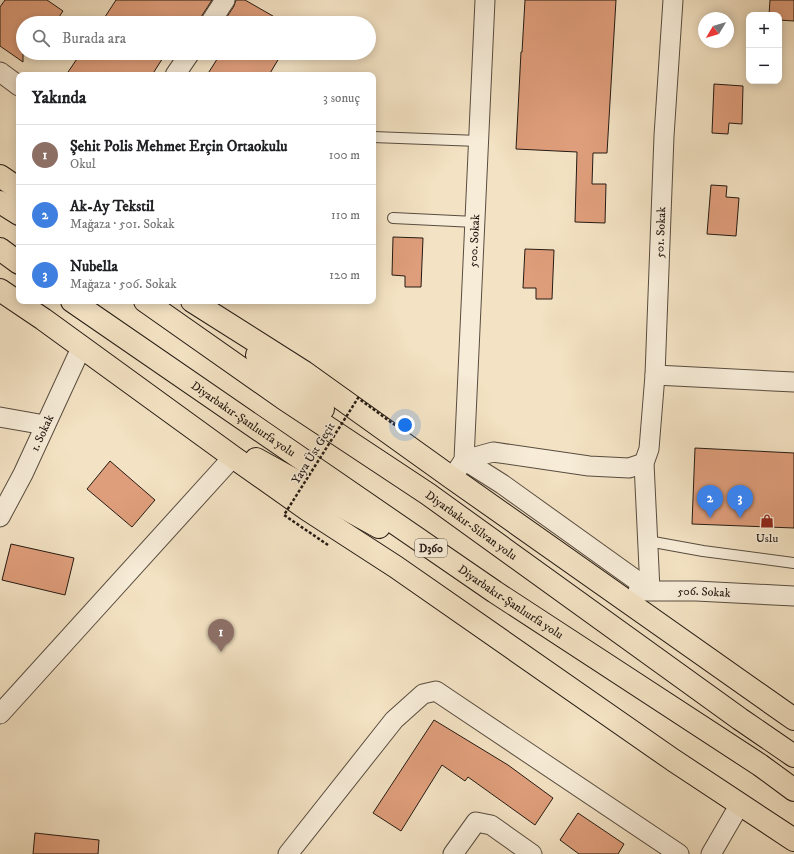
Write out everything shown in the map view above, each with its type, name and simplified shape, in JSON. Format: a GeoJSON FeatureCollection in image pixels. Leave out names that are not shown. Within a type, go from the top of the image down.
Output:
{"type":"FeatureCollection","features":[{"type":"Feature","properties":{"kind":"highway"},"geometry":{"type":"LineString","coordinates":[[0,176],[16,187]]}},
{"type":"Feature","properties":{"kind":"highway"},"geometry":{"type":"LineString","coordinates":[[0,202],[16,212]]}},
{"type":"Feature","properties":{"kind":"highway"},"geometry":{"type":"LineString","coordinates":[[0,250],[16,261]]}},
{"type":"Feature","properties":{"kind":"highway"},"geometry":{"type":"LineString","coordinates":[[0,290],[16,300]]}},
{"type":"Feature","properties":{"kind":"highway"},"geometry":{"type":"LineString","coordinates":[[22,304],[82,346],[308,510],[396,567],[674,760],[794,840]]}},
{"type":"Feature","properties":{"kind":"highway","name":"Diyarbakır-Şanlıurfa yolu"},"geometry":{"type":"LineString","coordinates":[[76,304],[495,592],[760,765],[794,790]]}},
{"type":"Feature","properties":{"kind":"highway","name":"Diyarbakır-Silvan yolu"},"geometry":{"type":"LineString","coordinates":[[149,304],[283,398],[428,494],[740,719],[794,756]]}},
{"type":"Feature","properties":{"kind":"highway"},"geometry":{"type":"LineString","coordinates":[[196,304],[428,494]]}},
{"type":"Feature","properties":{"kind":"highway"},"geometry":{"type":"LineString","coordinates":[[197,304],[304,372],[794,719]]}},
{"type":"Feature","properties":{"kind":"highway"},"geometry":{"type":"LineString","coordinates":[[169,410],[495,592]]}},
{"type":"Feature","properties":{"kind":"street"},"geometry":{"type":"LineString","coordinates":[[215,16],[225,0]]}},
{"type":"Feature","properties":{"kind":"street","name":"500. Sokak"},"geometry":{"type":"LineString","coordinates":[[464,460],[485,0]]}},
{"type":"Feature","properties":{"kind":"street","name":"501. Sokak"},"geometry":{"type":"LineString","coordinates":[[650,590],[644,463],[649,449],[655,375],[664,136],[673,0]]}},
{"type":"Feature","properties":{"kind":"street"},"geometry":{"type":"LineString","coordinates":[[177,72],[185,60]]}},
{"type":"Feature","properties":{"kind":"street"},"geometry":{"type":"LineString","coordinates":[[0,72],[16,84]]}},
{"type":"Feature","properties":{"kind":"street","name":"1. Sokak"},"geometry":{"type":"LineString","coordinates":[[0,517],[23,474],[82,346]]}},
{"type":"Feature","properties":{"kind":"street"},"geometry":{"type":"LineString","coordinates":[[655,375],[794,382]]}},
{"type":"Feature","properties":{"kind":"street"},"geometry":{"type":"LineString","coordinates":[[0,417],[45,425]]}},
{"type":"Feature","properties":{"kind":"street"},"geometry":{"type":"LineString","coordinates":[[452,478],[464,460],[493,452],[589,466],[629,468],[644,463]]}},
{"type":"Feature","properties":{"kind":"street"},"geometry":{"type":"LineString","coordinates":[[0,714],[233,457]]}},
{"type":"Feature","properties":{"kind":"street"},"geometry":{"type":"LineString","coordinates":[[464,460],[502,484],[650,590]]}},
{"type":"Feature","properties":{"kind":"street","name":"506. Sokak"},"geometry":{"type":"LineString","coordinates":[[614,592],[650,590],[794,596]]}},
{"type":"Feature","properties":{"kind":"street"},"geometry":{"type":"LineString","coordinates":[[288,854],[394,720],[423,694],[436,691],[679,854]]}},
{"type":"Feature","properties":{"kind":"street"},"geometry":{"type":"LineString","coordinates":[[711,854],[740,804]]}},
{"type":"Feature","properties":{"kind":"street"},"geometry":{"type":"LineString","coordinates":[[453,854],[476,822],[491,825],[532,854]]}},
{"type":"Feature","properties":{"kind":"lane"},"geometry":{"type":"LineString","coordinates":[[376,137],[479,141]]}},
{"type":"Feature","properties":{"kind":"lane"},"geometry":{"type":"LineString","coordinates":[[393,218],[475,222]]}},
{"type":"Feature","properties":{"kind":"lane"},"geometry":{"type":"LineString","coordinates":[[648,541],[702,551],[794,563]]}},
{"type":"Feature","properties":{"kind":"path","name":"Yaya Üst Geçit"},"geometry":{"type":"LineString","coordinates":[[328,545],[284,515],[358,398],[399,428]]}},
{"type":"Feature","properties":{"kind":"building"},"geometry":{"type":"Polygon","coordinates":[[[5,0],[47,0],[63,11],[60,16],[16,16],[16,57],[0,46],[0,7],[5,0]]]}},
{"type":"Feature","properties":{"kind":"building"},"geometry":{"type":"Polygon","coordinates":[[[116,0],[212,0],[202,16],[106,16],[116,0]]]}},
{"type":"Feature","properties":{"kind":"building"},"geometry":{"type":"Polygon","coordinates":[[[236,0],[245,0],[273,16],[228,16],[236,0]]]}},
{"type":"Feature","properties":{"kind":"building"},"geometry":{"type":"Polygon","coordinates":[[[525,0],[616,0],[607,153],[593,153],[592,184],[606,184],[605,223],[575,222],[577,152],[516,149],[525,0]]]}},
{"type":"Feature","properties":{"kind":"building"},"geometry":{"type":"Polygon","coordinates":[[[770,0],[794,0],[794,21],[782,20],[782,12],[769,12],[770,0]]]}},
{"type":"Feature","properties":{"kind":"building"},"geometry":{"type":"Polygon","coordinates":[[[76,60],[162,60],[154,72],[68,72],[76,60]]]}},
{"type":"Feature","properties":{"kind":"building"},"geometry":{"type":"Polygon","coordinates":[[[217,60],[278,60],[271,72],[209,72],[217,60]]]}},
{"type":"Feature","properties":{"kind":"building"},"geometry":{"type":"Polygon","coordinates":[[[714,84],[743,86],[742,124],[729,123],[728,134],[712,133],[714,84]]]}},
{"type":"Feature","properties":{"kind":"building"},"geometry":{"type":"Polygon","coordinates":[[[711,185],[727,186],[726,197],[739,198],[736,236],[707,234],[711,185]]]}},
{"type":"Feature","properties":{"kind":"building"},"geometry":{"type":"Polygon","coordinates":[[[393,237],[423,238],[421,287],[405,287],[405,276],[392,275],[393,237]]]}},
{"type":"Feature","properties":{"kind":"building"},"geometry":{"type":"Polygon","coordinates":[[[525,249],[554,250],[552,299],[536,299],[536,288],[523,288],[525,249]]]}},
{"type":"Feature","properties":{"kind":"building"},"geometry":{"type":"Polygon","coordinates":[[[695,448],[794,453],[794,528],[692,524],[695,448]]]}},
{"type":"Feature","properties":{"kind":"building"},"geometry":{"type":"Polygon","coordinates":[[[110,461],[155,500],[132,527],[87,489],[110,461]]]}},
{"type":"Feature","properties":{"kind":"building"},"geometry":{"type":"Polygon","coordinates":[[[11,544],[74,558],[65,595],[2,580],[11,544]]]}},
{"type":"Feature","properties":{"kind":"building"},"geometry":{"type":"Polygon","coordinates":[[[434,720],[508,765],[553,798],[535,825],[468,777],[465,781],[442,765],[401,831],[373,813],[434,720]]]}},
{"type":"Feature","properties":{"kind":"building"},"geometry":{"type":"Polygon","coordinates":[[[578,813],[624,844],[618,854],[579,854],[560,840],[578,813]]]}},
{"type":"Feature","properties":{"kind":"building"},"geometry":{"type":"Polygon","coordinates":[[[35,833],[99,840],[98,854],[33,854],[35,833]]]}},
{"type":"Feature","properties":{"kind":"place","name":"Ak-Ay Tekstil"},"geometry":{"type":"Point","coordinates":[710,518]}},
{"type":"Feature","properties":{"kind":"place","name":"Nubella"},"geometry":{"type":"Point","coordinates":[740,518]}},
{"type":"Feature","properties":{"kind":"place","name":"Uslu"},"geometry":{"type":"Point","coordinates":[767,521]}},
{"type":"Feature","properties":{"kind":"place","name":"Şehit Polis Mehmet Erçin Ortaokulu"},"geometry":{"type":"Point","coordinates":[221,652]}}]}
